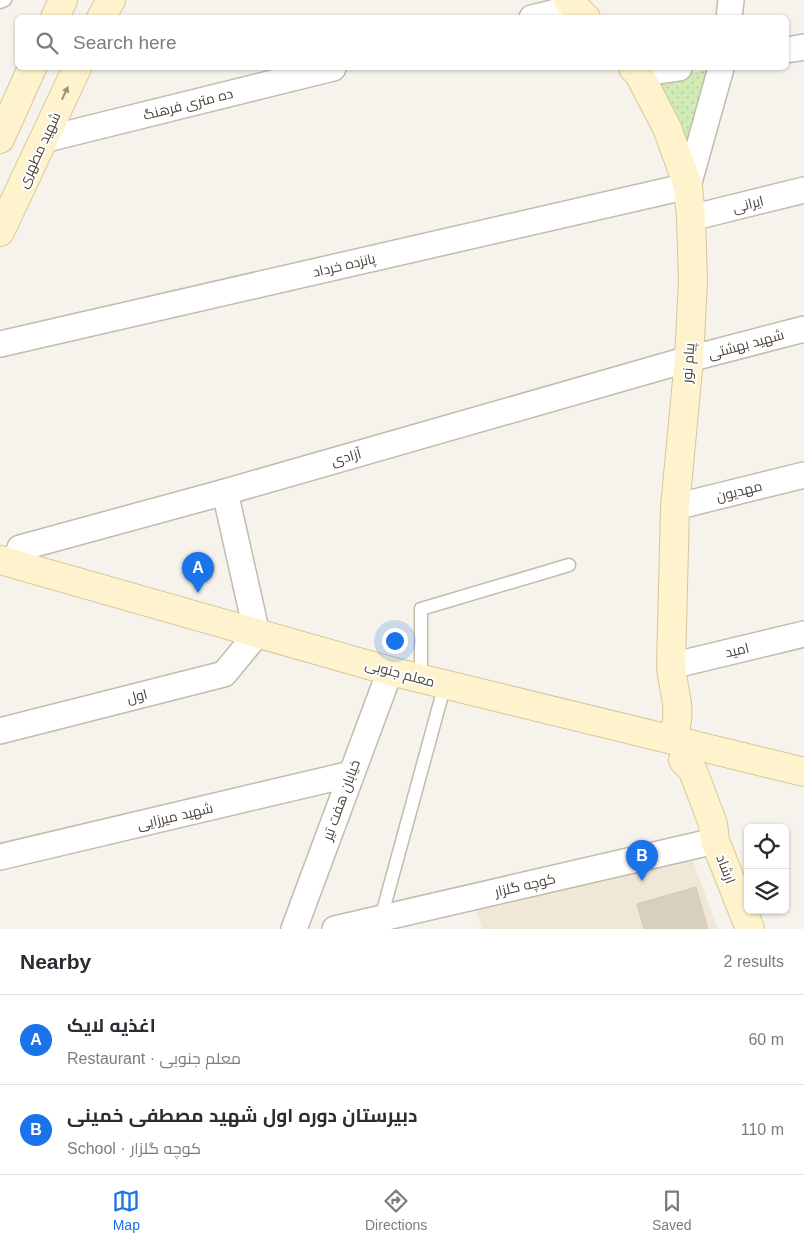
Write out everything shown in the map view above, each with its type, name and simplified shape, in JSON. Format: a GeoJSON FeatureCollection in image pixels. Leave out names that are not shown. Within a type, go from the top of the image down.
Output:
{"type":"FeatureCollection","features":[{"type":"Feature","properties":{"kind":"main road"},"geometry":{"type":"LineString","coordinates":[[56,15],[63,0]]}},
{"type":"Feature","properties":{"kind":"main road"},"geometry":{"type":"LineString","coordinates":[[104,15],[111,0]]}},
{"type":"Feature","properties":{"kind":"main road"},"geometry":{"type":"LineString","coordinates":[[1,133],[31,70]]}},
{"type":"Feature","properties":{"kind":"main road","name":"شهید مطهری"},"geometry":{"type":"LineString","coordinates":[[0,232],[76,70]]}},
{"type":"Feature","properties":{"kind":"main road","name":"پیام نور"},"geometry":{"type":"LineString","coordinates":[[636,71],[667,128],[688,186],[691,218],[693,281],[689,359],[674,506],[671,669],[667,683],[671,721],[679,743]]}},
{"type":"Feature","properties":{"kind":"main road","name":"معلم جنوبی"},"geometry":{"type":"LineString","coordinates":[[6,562],[390,671],[804,772]]}},
{"type":"Feature","properties":{"kind":"main road","name":"ارشاد"},"geometry":{"type":"LineString","coordinates":[[679,743],[693,771],[712,824],[714,839],[750,929]]}},
{"type":"Feature","properties":{"kind":"street"},"geometry":{"type":"LineString","coordinates":[[729,15],[731,0]]}},
{"type":"Feature","properties":{"kind":"street"},"geometry":{"type":"LineString","coordinates":[[546,15],[577,8]]}},
{"type":"Feature","properties":{"kind":"street"},"geometry":{"type":"LineString","coordinates":[[789,50],[804,47]]}},
{"type":"Feature","properties":{"kind":"street","name":"ده متری فرهنگ"},"geometry":{"type":"LineString","coordinates":[[43,140],[325,70]]}},
{"type":"Feature","properties":{"kind":"street"},"geometry":{"type":"LineString","coordinates":[[636,71],[650,70]]}},
{"type":"Feature","properties":{"kind":"street"},"geometry":{"type":"LineString","coordinates":[[688,186],[720,70]]}},
{"type":"Feature","properties":{"kind":"street","name":"پانزده خرداد"},"geometry":{"type":"LineString","coordinates":[[0,344],[688,186]]}},
{"type":"Feature","properties":{"kind":"street","name":"ایرانی"},"geometry":{"type":"LineString","coordinates":[[691,218],[804,190]]}},
{"type":"Feature","properties":{"kind":"street","name":"شهید بهشتی"},"geometry":{"type":"LineString","coordinates":[[689,359],[804,329]]}},
{"type":"Feature","properties":{"kind":"street","name":"آزادی"},"geometry":{"type":"LineString","coordinates":[[6,562],[20,548],[225,492],[689,359]]}},
{"type":"Feature","properties":{"kind":"street","name":"مهدیون"},"geometry":{"type":"LineString","coordinates":[[674,506],[804,475]]}},
{"type":"Feature","properties":{"kind":"street"},"geometry":{"type":"LineString","coordinates":[[225,492],[257,634]]}},
{"type":"Feature","properties":{"kind":"street","name":"اول"},"geometry":{"type":"LineString","coordinates":[[0,732],[224,674],[257,634]]}},
{"type":"Feature","properties":{"kind":"street","name":"امید"},"geometry":{"type":"LineString","coordinates":[[671,669],[804,634]]}},
{"type":"Feature","properties":{"kind":"street","name":"خیابان هفت تیر"},"geometry":{"type":"LineString","coordinates":[[294,929],[390,671]]}},
{"type":"Feature","properties":{"kind":"street","name":"شهید میرزایی"},"geometry":{"type":"LineString","coordinates":[[0,858],[351,774]]}},
{"type":"Feature","properties":{"kind":"street","name":"کوچه گلزار"},"geometry":{"type":"LineString","coordinates":[[335,929],[714,839]]}},
{"type":"Feature","properties":{"kind":"lane"},"geometry":{"type":"LineString","coordinates":[[0,2],[5,0]]}},
{"type":"Feature","properties":{"kind":"lane"},"geometry":{"type":"LineString","coordinates":[[382,918],[433,682],[421,609],[569,565]]}},
{"type":"Feature","properties":{"kind":"shaded area"},"geometry":{"type":"Polygon","coordinates":[[[690,853],[718,929],[482,929],[476,910],[690,853]]]}},
{"type":"Feature","properties":{"kind":"green space"},"geometry":{"type":"Polygon","coordinates":[[[714,70],[687,164],[651,80],[714,70]]]}},
{"type":"Feature","properties":{"kind":"building"},"geometry":{"type":"Polygon","coordinates":[[[696,887],[708,929],[644,929],[637,904],[696,887]]]}},
{"type":"Feature","properties":{"kind":"place","name":"اغذیه لایک"},"geometry":{"type":"Point","coordinates":[198,593]}},
{"type":"Feature","properties":{"kind":"place","name":"دبیرستان دوره اول شهید مصطفی خمینی"},"geometry":{"type":"Point","coordinates":[642,881]}}]}
